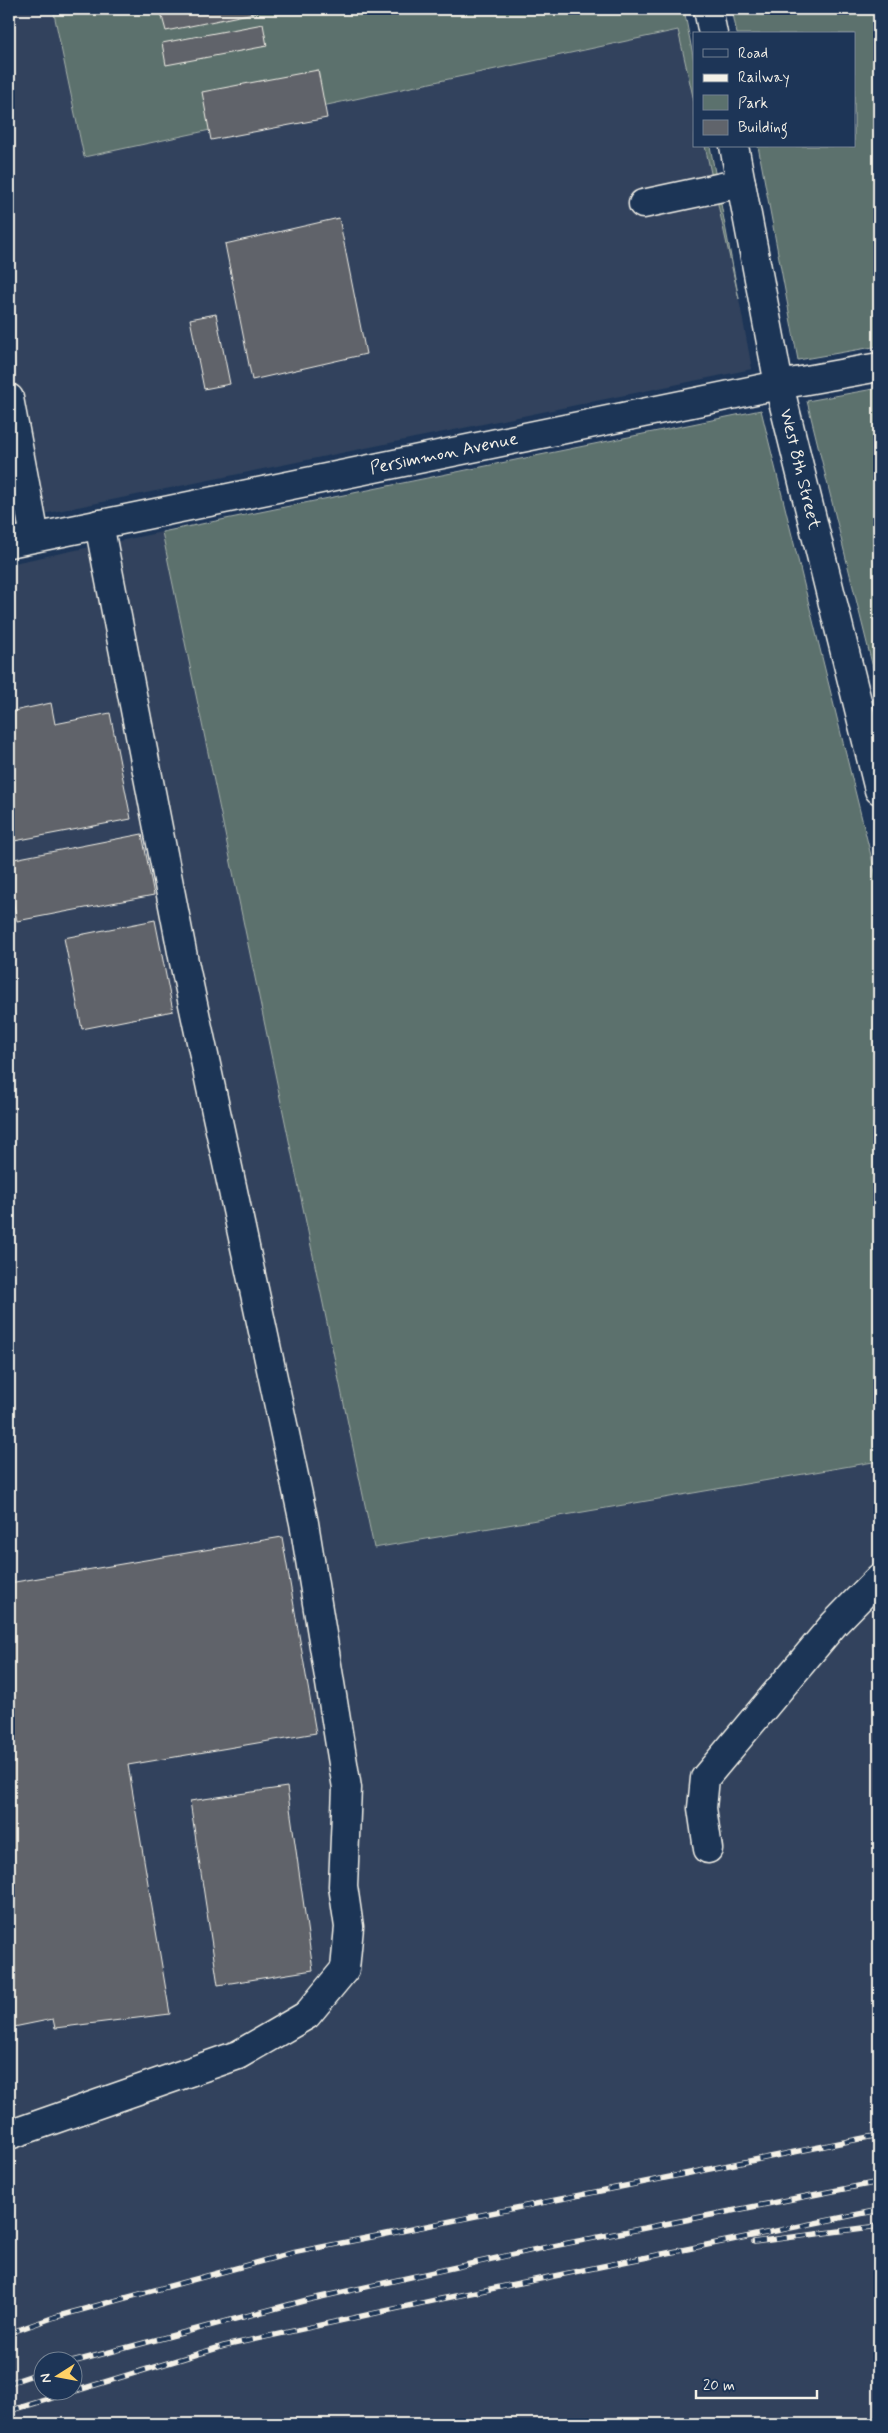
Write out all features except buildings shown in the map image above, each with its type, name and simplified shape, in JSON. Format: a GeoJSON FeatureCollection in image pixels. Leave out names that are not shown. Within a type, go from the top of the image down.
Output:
{"type":"FeatureCollection","features":[{"type":"Feature","properties":{"kind":"street"},"geometry":{"type":"LineString","coordinates":[[708,9],[713,32]]}},
{"type":"Feature","properties":{"kind":"street","name":"West 8th Street"},"geometry":{"type":"LineString","coordinates":[[734,148],[779,385],[879,790]]}},
{"type":"Feature","properties":{"kind":"street"},"geometry":{"type":"LineString","coordinates":[[643,204],[741,183]]}},
{"type":"Feature","properties":{"kind":"street","name":"Persimmon Avenue"},"geometry":{"type":"LineString","coordinates":[[9,542],[779,385],[879,367]]}},
{"type":"Feature","properties":{"kind":"street"},"geometry":{"type":"LineString","coordinates":[[9,398],[36,537]]}},
{"type":"Feature","properties":{"kind":"street"},"geometry":{"type":"LineString","coordinates":[[9,2135],[238,2055],[307,2015],[345,1969],[349,1927],[343,1886],[347,1788],[304,1523],[184,962],[99,524]]}},
{"type":"Feature","properties":{"kind":"street"},"geometry":{"type":"LineString","coordinates":[[708,1849],[702,1808],[705,1778],[834,1624],[879,1578]]}},
{"type":"Feature","properties":{"kind":"shaded area"},"geometry":{"type":"Polygon","coordinates":[[[9,9],[53,9],[84,157],[678,30],[693,97],[693,148],[705,148],[739,299],[752,369],[9,521],[9,9]]]}},
{"type":"Feature","properties":{"kind":"shaded area"},"geometry":{"type":"Polygon","coordinates":[[[162,532],[374,1548],[879,1461],[879,2424],[9,2424],[9,564],[162,532]]]}},
{"type":"Feature","properties":{"kind":"green space"},"geometry":{"type":"Polygon","coordinates":[[[53,9],[684,9],[693,56],[693,97],[678,30],[84,157],[53,9]]]}},
{"type":"Feature","properties":{"kind":"green space"},"geometry":{"type":"Polygon","coordinates":[[[732,9],[879,9],[879,346],[798,360],[758,148],[856,148],[856,32],[737,32],[732,9]]]}},
{"type":"Feature","properties":{"kind":"green space"},"geometry":{"type":"Polygon","coordinates":[[[705,148],[710,148],[739,299],[705,148]]]}},
{"type":"Feature","properties":{"kind":"green space"},"geometry":{"type":"Polygon","coordinates":[[[879,388],[879,692],[807,401],[879,388]]]}},
{"type":"Feature","properties":{"kind":"green space"},"geometry":{"type":"Polygon","coordinates":[[[761,410],[879,888],[879,1461],[374,1548],[162,532],[761,410]]]}},
{"type":"Feature","properties":{"kind":"railway"},"geometry":{"type":"LineString","coordinates":[[9,2333],[55,2317],[292,2253],[879,2135]]}},
{"type":"Feature","properties":{"kind":"railway"},"geometry":{"type":"LineString","coordinates":[[82,2359],[307,2300],[533,2250],[879,2182]]}},
{"type":"Feature","properties":{"kind":"railway"},"geometry":{"type":"LineString","coordinates":[[9,2411],[224,2346],[436,2300],[879,2210]]}},
{"type":"Feature","properties":{"kind":"railway"},"geometry":{"type":"LineString","coordinates":[[754,2242],[879,2226]]}},
{"type":"Feature","properties":{"kind":"railway"},"geometry":{"type":"LineString","coordinates":[[9,2383],[32,2375]]}}]}
